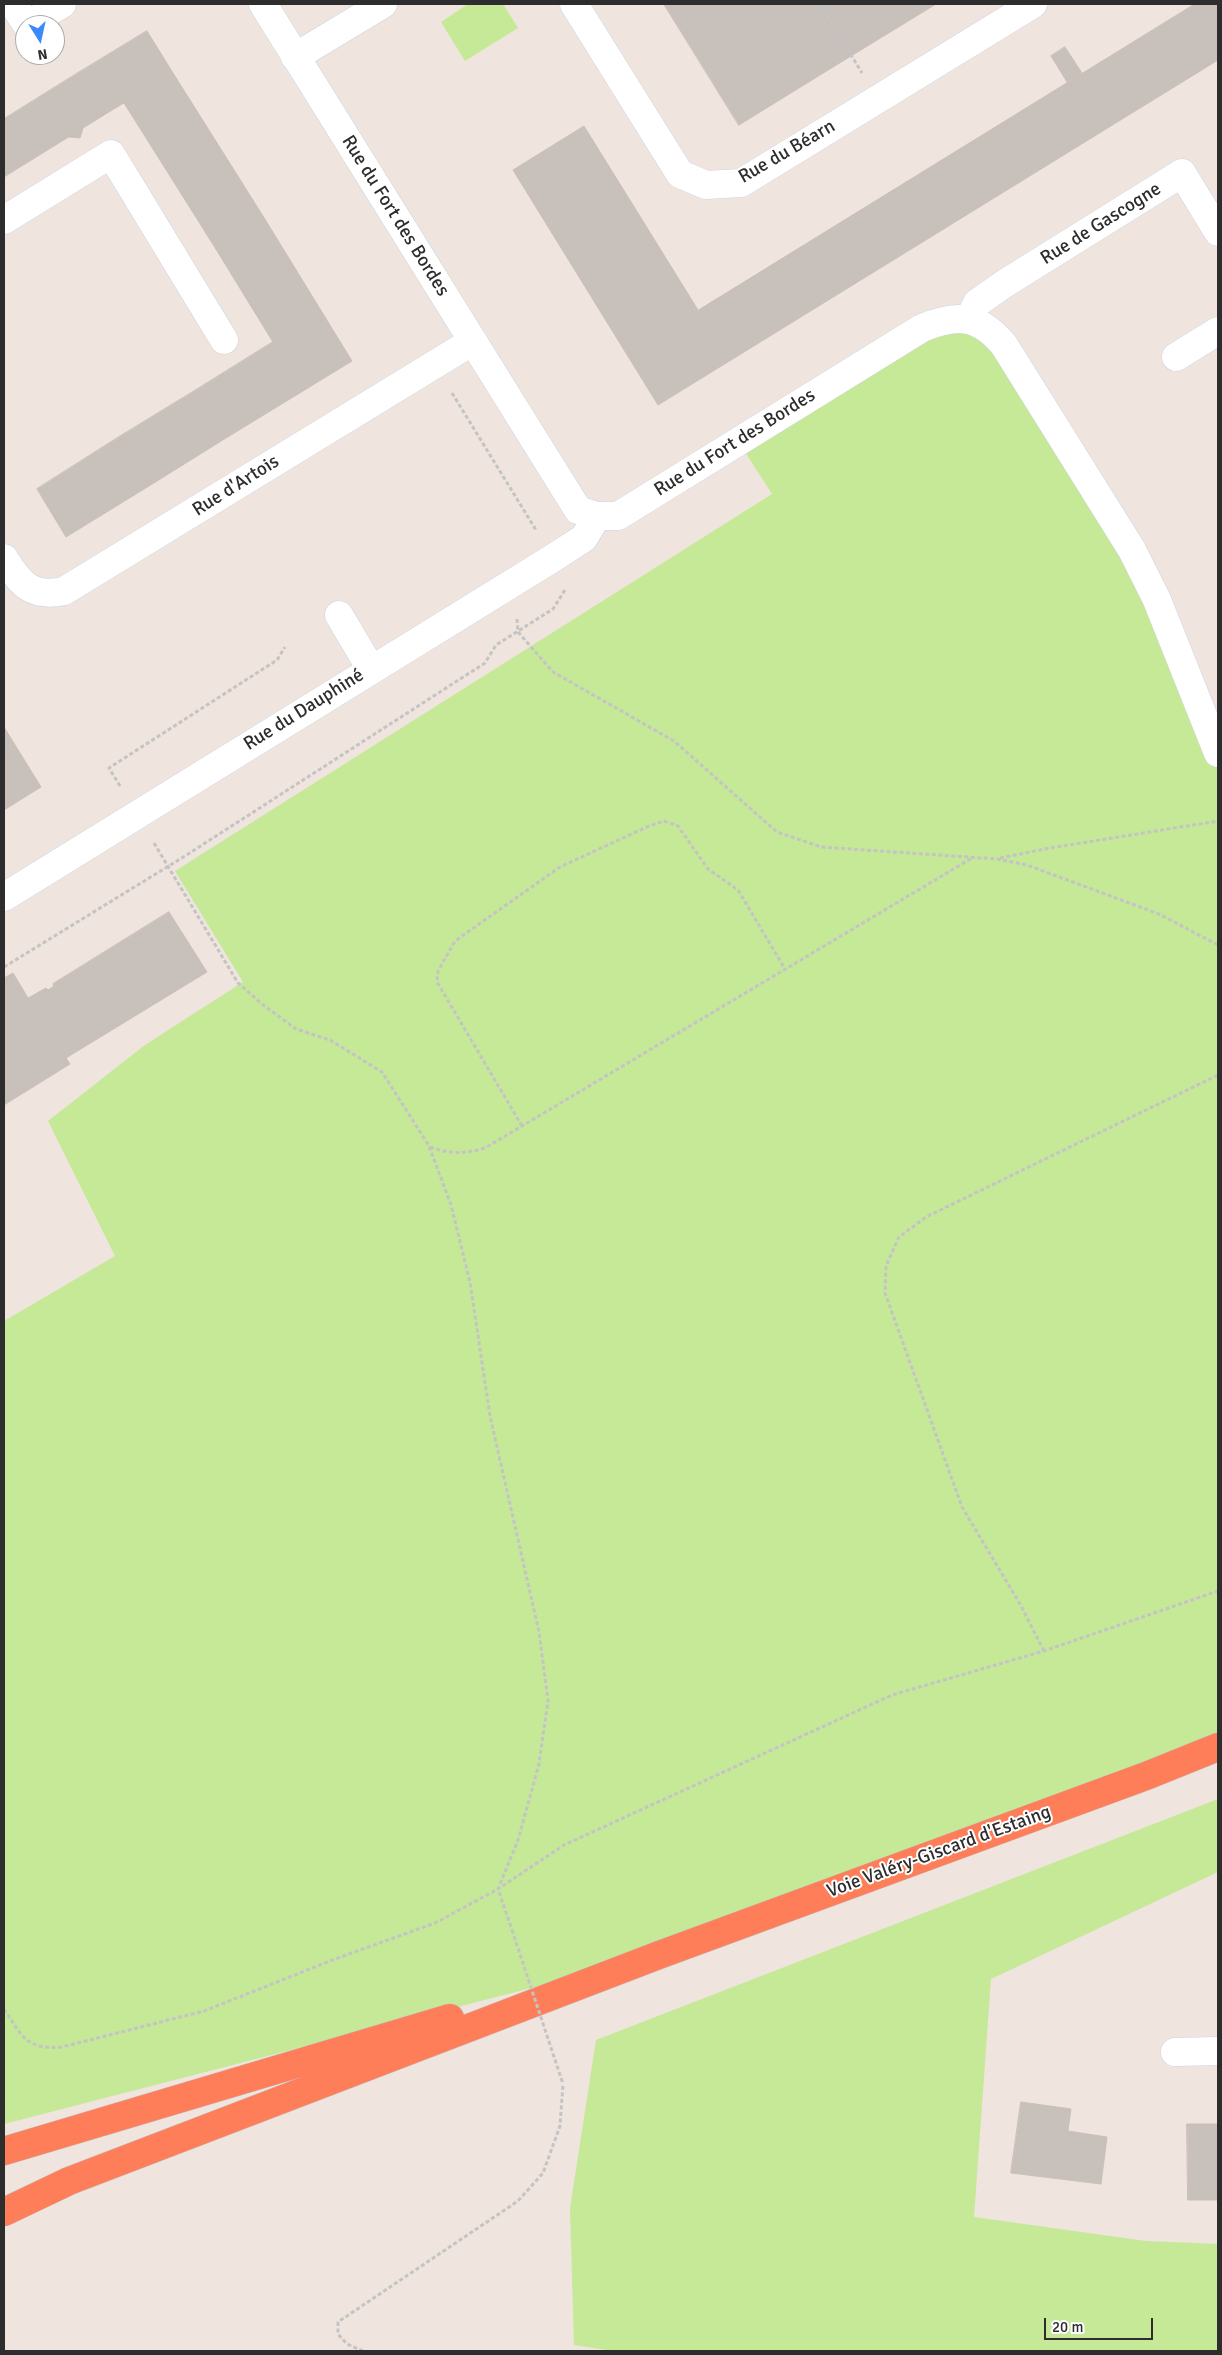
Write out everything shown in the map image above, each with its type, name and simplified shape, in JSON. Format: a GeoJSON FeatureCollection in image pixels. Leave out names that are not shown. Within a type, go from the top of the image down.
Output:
{"type":"FeatureCollection","features":[{"type":"Feature","properties":{"kind":"highway","name":"Voie Valéry-Giscard d'Estaing"},"geometry":{"type":"LineString","coordinates":[[659,1955],[1137,1780],[1218,1747]]}},
{"type":"Feature","properties":{"kind":"highway"},"geometry":{"type":"LineString","coordinates":[[4,2151],[659,1955]]}},
{"type":"Feature","properties":{"kind":"highway"},"geometry":{"type":"LineString","coordinates":[[4,2212],[69,2181],[659,1955]]}},
{"type":"Feature","properties":{"kind":"street"},"geometry":{"type":"LineString","coordinates":[[13,4],[27,25],[62,4]]}},
{"type":"Feature","properties":{"kind":"street","name":"Rue du Fort des Bordes"},"geometry":{"type":"LineString","coordinates":[[262,4],[578,510],[597,516],[618,516],[922,328],[946,318],[969,319],[991,330],[1004,345],[1132,550],[1157,600],[1218,753]]}},
{"type":"Feature","properties":{"kind":"street"},"geometry":{"type":"LineString","coordinates":[[295,57],[383,4]]}},
{"type":"Feature","properties":{"kind":"street","name":"Rue du Béarn"},"geometry":{"type":"LineString","coordinates":[[574,4],[680,174],[706,185],[741,183],[1033,4]]}},
{"type":"Feature","properties":{"kind":"street"},"geometry":{"type":"LineString","coordinates":[[4,220],[111,154],[224,340]]}},
{"type":"Feature","properties":{"kind":"street","name":"Rue de Gascogne"},"geometry":{"type":"LineString","coordinates":[[969,319],[977,303],[1004,284],[1182,173],[1218,232]]}},
{"type":"Feature","properties":{"kind":"street"},"geometry":{"type":"LineString","coordinates":[[1176,358],[1218,331]]}},
{"type":"Feature","properties":{"kind":"street","name":"Rue d'Artois"},"geometry":{"type":"LineString","coordinates":[[4,558],[14,574],[34,592],[48,595],[64,591],[473,341]]}},
{"type":"Feature","properties":{"kind":"street","name":"Rue du Dauphiné"},"geometry":{"type":"LineString","coordinates":[[4,897],[584,538],[597,516]]}},
{"type":"Feature","properties":{"kind":"street"},"geometry":{"type":"LineString","coordinates":[[339,615],[371,669]]}},
{"type":"Feature","properties":{"kind":"street"},"geometry":{"type":"LineString","coordinates":[[1176,2052],[1218,2052]]}},
{"type":"Feature","properties":{"kind":"path"},"geometry":{"type":"LineString","coordinates":[[820,4],[878,99]]}},
{"type":"Feature","properties":{"kind":"path"},"geometry":{"type":"LineString","coordinates":[[505,588],[516,605],[518,632],[553,672],[674,741],[777,832],[821,847],[997,859],[1027,866],[1159,914],[1218,945]]}},
{"type":"Feature","properties":{"kind":"path"},"geometry":{"type":"LineString","coordinates":[[285,647],[277,660],[109,768],[238,983],[262,1004],[296,1029],[330,1040],[382,1072],[429,1146],[451,1205],[470,1282],[490,1416],[539,1632],[548,1701],[539,1764],[518,1840],[498,1889],[563,2084],[560,2126],[543,2173],[518,2201],[338,2322],[338,2334],[347,2344],[363,2351]]}},
{"type":"Feature","properties":{"kind":"path"},"geometry":{"type":"LineString","coordinates":[[522,1126],[436,982],[438,971],[455,941],[560,867],[648,826],[664,821],[678,826],[708,868],[738,890],[785,969]]}},
{"type":"Feature","properties":{"kind":"path"},"geometry":{"type":"LineString","coordinates":[[997,859],[1218,822]]}},
{"type":"Feature","properties":{"kind":"path"},"geometry":{"type":"LineString","coordinates":[[429,1146],[439,1150],[470,1153],[485,1148],[972,857]]}},
{"type":"Feature","properties":{"kind":"path"},"geometry":{"type":"LineString","coordinates":[[1044,1651],[1020,1604],[962,1507],[885,1293],[886,1266],[899,1237],[926,1217],[1218,1074]]}},
{"type":"Feature","properties":{"kind":"path"},"geometry":{"type":"LineString","coordinates":[[4,2009],[24,2038],[42,2049],[62,2047],[204,2011],[335,1958],[435,1923],[498,1889],[564,1845],[892,1694],[1044,1651],[1218,1592]]}},
{"type":"Feature","properties":{"kind":"green space"},"geometry":{"type":"Polygon","coordinates":[[[468,4],[503,4],[518,28],[465,61],[441,22],[468,4]]]}},
{"type":"Feature","properties":{"kind":"green space"},"geometry":{"type":"Polygon","coordinates":[[[969,319],[1132,550],[1218,753],[1218,1732],[1146,1776],[659,1955],[4,2124],[4,1321],[115,1256],[48,1121],[145,1045],[243,982],[175,871],[772,494],[738,441],[798,405],[969,319]]]}},
{"type":"Feature","properties":{"kind":"green space"},"geometry":{"type":"Polygon","coordinates":[[[1218,1799],[1218,1872],[991,1979],[974,2217],[1146,2241],[1218,2244],[1218,2351],[613,2351],[574,2345],[570,2208],[596,2040],[1218,1799]]]}},
{"type":"Feature","properties":{"kind":"building"},"geometry":{"type":"Polygon","coordinates":[[[664,4],[758,4],[807,83],[739,125],[664,4]]]}},
{"type":"Feature","properties":{"kind":"building"},"geometry":{"type":"Polygon","coordinates":[[[758,4],[936,4],[807,83],[758,4]]]}},
{"type":"Feature","properties":{"kind":"building"},"geometry":{"type":"Polygon","coordinates":[[[1195,4],[1218,4],[1218,60],[658,405],[513,170],[584,126],[698,310],[1195,4]]]}},
{"type":"Feature","properties":{"kind":"building"},"geometry":{"type":"Polygon","coordinates":[[[147,31],[173,73],[104,115],[78,73],[147,31]]]}},
{"type":"Feature","properties":{"kind":"building"},"geometry":{"type":"Polygon","coordinates":[[[1065,47],[1082,73],[1067,82],[1051,56],[1065,47]]]}},
{"type":"Feature","properties":{"kind":"building"},"geometry":{"type":"Polygon","coordinates":[[[78,73],[104,115],[4,177],[4,119],[78,73]]]}},
{"type":"Feature","properties":{"kind":"building"},"geometry":{"type":"Polygon","coordinates":[[[173,73],[263,216],[214,246],[124,103],[173,73]]]}},
{"type":"Feature","properties":{"kind":"building"},"geometry":{"type":"Polygon","coordinates":[[[83,128],[80,138],[69,137],[83,128]]]}},
{"type":"Feature","properties":{"kind":"building"},"geometry":{"type":"Polygon","coordinates":[[[263,216],[352,361],[303,391],[214,246],[263,216]]]}},
{"type":"Feature","properties":{"kind":"building"},"geometry":{"type":"Polygon","coordinates":[[[273,342],[303,391],[226,438],[196,390],[273,342]]]}},
{"type":"Feature","properties":{"kind":"building"},"geometry":{"type":"Polygon","coordinates":[[[196,390],[226,438],[149,486],[119,437],[196,390]]]}},
{"type":"Feature","properties":{"kind":"building"},"geometry":{"type":"Polygon","coordinates":[[[119,437],[149,486],[66,537],[37,489],[119,437]]]}},
{"type":"Feature","properties":{"kind":"building"},"geometry":{"type":"Polygon","coordinates":[[[4,727],[41,787],[4,810],[4,727]]]}},
{"type":"Feature","properties":{"kind":"building"},"geometry":{"type":"Polygon","coordinates":[[[169,912],[207,972],[66,1058],[70,1064],[4,1105],[4,978],[13,973],[28,998],[46,988],[48,990],[54,986],[53,984],[169,912]]]}},
{"type":"Feature","properties":{"kind":"building"},"geometry":{"type":"Polygon","coordinates":[[[1021,2102],[1071,2109],[1068,2131],[1107,2137],[1101,2184],[1011,2173],[1021,2102]]]}},
{"type":"Feature","properties":{"kind":"building"},"geometry":{"type":"Polygon","coordinates":[[[1187,2124],[1218,2124],[1218,2200],[1188,2200],[1187,2124]]]}}]}
